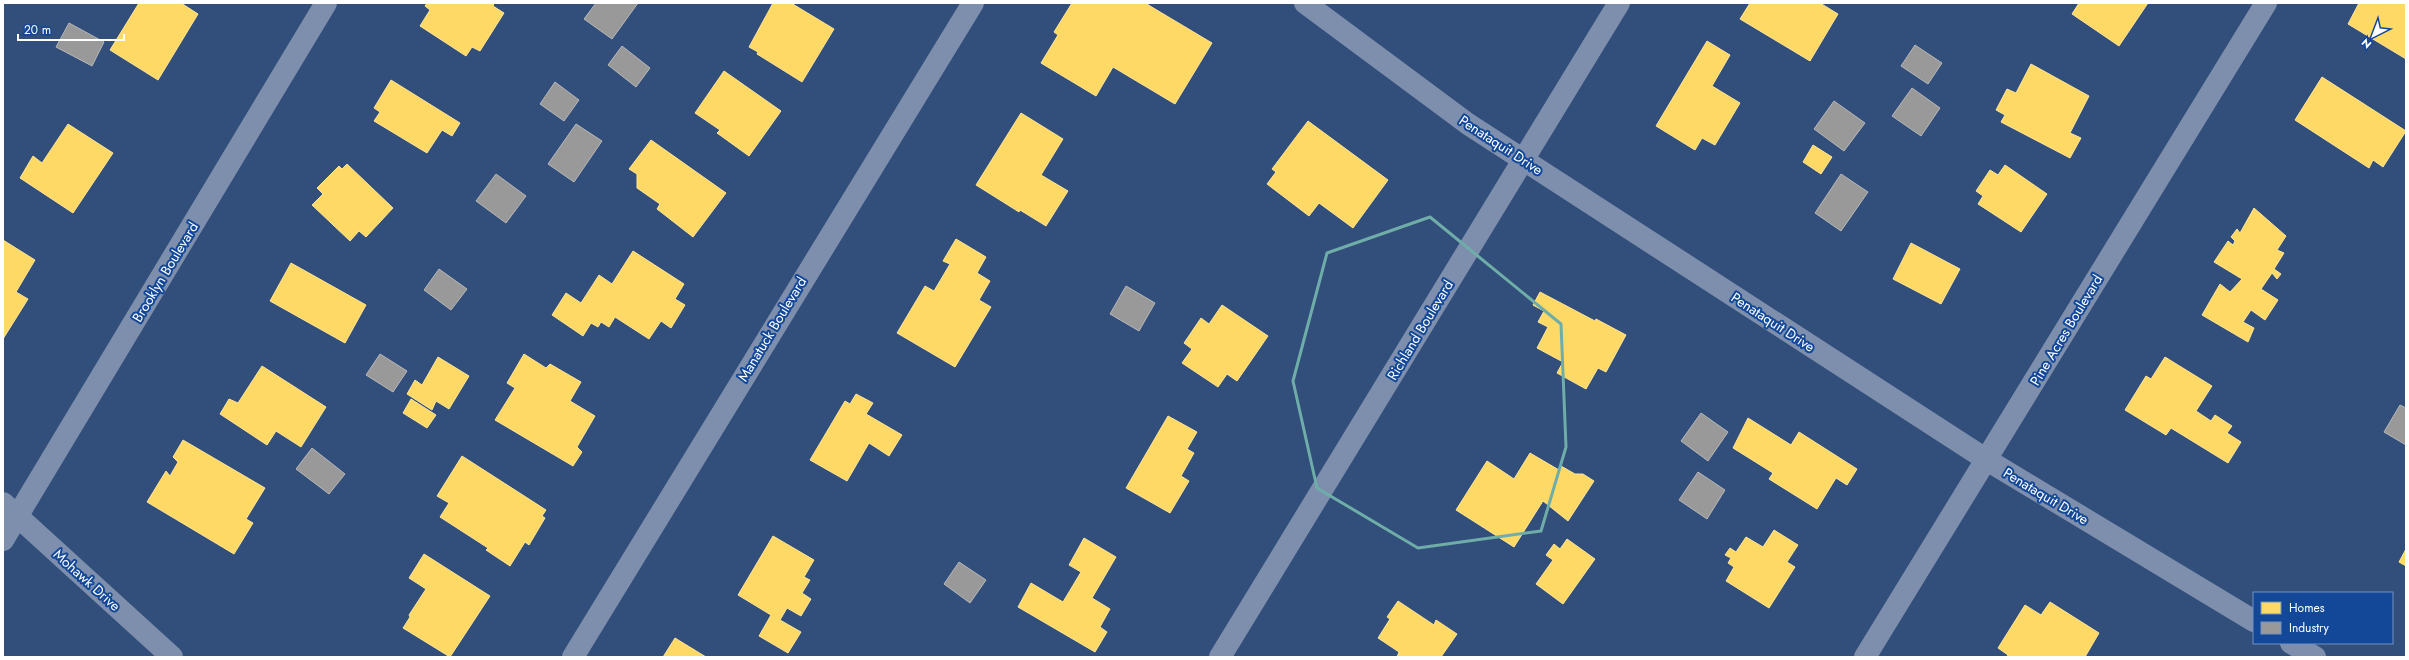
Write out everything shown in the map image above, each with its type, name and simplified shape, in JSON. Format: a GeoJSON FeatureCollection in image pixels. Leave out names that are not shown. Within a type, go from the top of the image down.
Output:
{"type":"FeatureCollection","features":[{"type":"Feature","properties":{"kind":"street","name":"Brooklyn Boulevard"},"geometry":{"type":"LineString","coordinates":[[3,540],[10,510],[326,3]]}},
{"type":"Feature","properties":{"kind":"street","name":"Manatuck Boulevard"},"geometry":{"type":"LineString","coordinates":[[573,657],[973,3]]}},
{"type":"Feature","properties":{"kind":"street","name":"Penataquit Drive"},"geometry":{"type":"LineString","coordinates":[[1305,3],[1468,124],[1523,160],[1987,460],[2253,620]]}},
{"type":"Feature","properties":{"kind":"street","name":"Richland Boulevard"},"geometry":{"type":"LineString","coordinates":[[1220,657],[1619,3]]}},
{"type":"Feature","properties":{"kind":"street","name":"Pine Acres Boulevard"},"geometry":{"type":"LineString","coordinates":[[1865,657],[2266,3]]}},
{"type":"Feature","properties":{"kind":"street","name":"Mohawk Drive"},"geometry":{"type":"LineString","coordinates":[[10,510],[172,657]]}},
{"type":"Feature","properties":{"kind":"street"},"geometry":{"type":"LineString","coordinates":[[2293,644],[2315,657]]}},
{"type":"Feature","properties":{"kind":"highlighted area"},"geometry":{"type":"Polygon","coordinates":[[[1430,217],[1561,324],[1566,447],[1541,531],[1418,548],[1317,488],[1293,381],[1327,253],[1430,217]]]}},
{"type":"Feature","properties":{"kind":"building: Homes"},"geometry":{"type":"Polygon","coordinates":[[[139,3],[181,3],[198,14],[158,80],[110,50],[139,3]]]}},
{"type":"Feature","properties":{"kind":"building: Homes"},"geometry":{"type":"Polygon","coordinates":[[[427,3],[494,3],[493,6],[504,13],[480,51],[472,47],[466,56],[420,26],[430,10],[425,6],[427,3]]]}},
{"type":"Feature","properties":{"kind":"building: Homes"},"geometry":{"type":"Polygon","coordinates":[[[773,3],[791,3],[834,29],[802,82],[757,54],[758,52],[749,47],[773,3]]]}},
{"type":"Feature","properties":{"kind":"building: Homes"},"geometry":{"type":"Polygon","coordinates":[[[1072,3],[1145,3],[1212,43],[1175,104],[1113,67],[1096,96],[1041,63],[1058,35],[1054,32],[1072,3]]]}},
{"type":"Feature","properties":{"kind":"building: Homes"},"geometry":{"type":"Polygon","coordinates":[[[1750,3],[1820,3],[1838,14],[1810,61],[1740,19],[1750,3]]]}},
{"type":"Feature","properties":{"kind":"building: Homes"},"geometry":{"type":"Polygon","coordinates":[[[2079,3],[2148,3],[2119,46],[2072,14],[2079,3]]]}},
{"type":"Feature","properties":{"kind":"building: Homes"},"geometry":{"type":"Polygon","coordinates":[[[2359,3],[2406,3],[2406,59],[2348,24],[2359,3]]]}},
{"type":"Feature","properties":{"kind":"building: Homes"},"geometry":{"type":"Polygon","coordinates":[[[1707,41],[1730,55],[1712,86],[1740,103],[1715,145],[1702,138],[1695,150],[1656,126],[1707,41]]]}},
{"type":"Feature","properties":{"kind":"building: Homes"},"geometry":{"type":"Polygon","coordinates":[[[2031,64],[2089,96],[2070,133],[2081,138],[2070,158],[2001,122],[2005,115],[1996,110],[2007,89],[2016,93],[2031,64]]]}},
{"type":"Feature","properties":{"kind":"building: Homes"},"geometry":{"type":"Polygon","coordinates":[[[724,71],[781,111],[749,156],[717,133],[720,130],[695,113],[724,71]]]}},
{"type":"Feature","properties":{"kind":"building: Homes"},"geometry":{"type":"Polygon","coordinates":[[[2322,77],[2406,131],[2383,167],[2373,160],[2369,168],[2295,120],[2322,77]]]}},
{"type":"Feature","properties":{"kind":"building: Homes"},"geometry":{"type":"Polygon","coordinates":[[[391,80],[460,123],[452,136],[442,130],[427,153],[374,121],[380,112],[374,108],[391,80]]]}},
{"type":"Feature","properties":{"kind":"building: Homes"},"geometry":{"type":"Polygon","coordinates":[[[1021,113],[1063,139],[1041,175],[1068,191],[1046,226],[1020,210],[1019,212],[976,185],[1021,113]]]}},
{"type":"Feature","properties":{"kind":"building: Homes"},"geometry":{"type":"Polygon","coordinates":[[[1308,121],[1388,180],[1353,228],[1319,203],[1309,216],[1267,184],[1276,172],[1272,169],[1308,121]]]}},
{"type":"Feature","properties":{"kind":"building: Homes"},"geometry":{"type":"Polygon","coordinates":[[[68,124],[113,153],[73,213],[20,178],[33,156],[42,163],[68,124]]]}},
{"type":"Feature","properties":{"kind":"building: Homes"},"geometry":{"type":"Polygon","coordinates":[[[651,140],[726,193],[693,237],[657,209],[660,204],[637,188],[637,174],[629,169],[651,140]]]}},
{"type":"Feature","properties":{"kind":"building: Homes"},"geometry":{"type":"Polygon","coordinates":[[[1813,145],[1832,157],[1821,174],[1803,162],[1813,145]]]}},
{"type":"Feature","properties":{"kind":"building: Homes"},"geometry":{"type":"Polygon","coordinates":[[[347,164],[393,208],[366,237],[359,231],[350,241],[312,205],[323,194],[317,188],[339,166],[342,169],[347,164]]]}},
{"type":"Feature","properties":{"kind":"building: Homes"},"geometry":{"type":"Polygon","coordinates":[[[2005,165],[2047,194],[2021,232],[1978,204],[1983,196],[1976,191],[1990,170],[1998,175],[2005,165]]]}},
{"type":"Feature","properties":{"kind":"building: Homes"},"geometry":{"type":"Polygon","coordinates":[[[2254,208],[2286,236],[2277,250],[2284,253],[2274,269],[2281,274],[2277,279],[2272,273],[2261,289],[2278,300],[2265,320],[2251,310],[2243,322],[2254,328],[2248,342],[2202,315],[2220,284],[2230,292],[2242,279],[2214,262],[2228,241],[2233,245],[2235,241],[2231,237],[2237,229],[2240,233],[2254,208]]]}},
{"type":"Feature","properties":{"kind":"building: Homes"},"geometry":{"type":"Polygon","coordinates":[[[956,239],[986,257],[977,273],[990,281],[979,300],[991,307],[955,367],[897,333],[925,286],[934,291],[950,264],[943,261],[956,239]]]}},
{"type":"Feature","properties":{"kind":"building: Homes"},"geometry":{"type":"Polygon","coordinates":[[[3,240],[35,260],[16,292],[28,299],[3,339],[3,240]]]}},
{"type":"Feature","properties":{"kind":"building: Homes"},"geometry":{"type":"Polygon","coordinates":[[[1911,243],[1960,269],[1941,304],[1893,279],[1911,243]]]}},
{"type":"Feature","properties":{"kind":"building: Homes"},"geometry":{"type":"Polygon","coordinates":[[[633,251],[684,284],[675,299],[685,305],[671,328],[661,321],[649,339],[615,317],[609,327],[601,322],[598,327],[591,323],[583,336],[552,315],[566,293],[581,303],[599,275],[612,284],[633,251]]]}},
{"type":"Feature","properties":{"kind":"building: Homes"},"geometry":{"type":"Polygon","coordinates":[[[291,263],[366,305],[345,343],[270,301],[291,263]]]}},
{"type":"Feature","properties":{"kind":"building: Homes"},"geometry":{"type":"Polygon","coordinates":[[[1540,292],[1595,321],[1596,319],[1626,335],[1606,372],[1598,368],[1586,389],[1557,373],[1563,362],[1537,348],[1548,327],[1538,322],[1544,311],[1533,305],[1540,292]]]}},
{"type":"Feature","properties":{"kind":"building: Homes"},"geometry":{"type":"Polygon","coordinates":[[[1222,305],[1268,336],[1237,381],[1227,374],[1218,387],[1182,363],[1192,349],[1184,343],[1201,318],[1209,324],[1222,305]]]}},
{"type":"Feature","properties":{"kind":"building: Homes"},"geometry":{"type":"Polygon","coordinates":[[[524,354],[546,368],[550,364],[581,382],[570,401],[595,416],[577,447],[582,452],[573,466],[495,420],[515,388],[507,383],[524,354]]]}},
{"type":"Feature","properties":{"kind":"building: Homes"},"geometry":{"type":"Polygon","coordinates":[[[438,357],[469,376],[449,409],[436,401],[432,410],[407,394],[415,380],[422,385],[438,357]]]}},
{"type":"Feature","properties":{"kind":"building: Homes"},"geometry":{"type":"Polygon","coordinates":[[[2165,357],[2212,386],[2196,411],[2211,421],[2215,415],[2232,426],[2227,433],[2241,442],[2228,463],[2171,428],[2166,435],[2125,410],[2146,376],[2151,379],[2165,357]]]}},
{"type":"Feature","properties":{"kind":"building: Homes"},"geometry":{"type":"Polygon","coordinates":[[[262,366],[326,407],[301,447],[276,431],[267,445],[220,414],[229,399],[238,403],[262,366]]]}},
{"type":"Feature","properties":{"kind":"building: Homes"},"geometry":{"type":"Polygon","coordinates":[[[856,394],[873,403],[866,414],[902,435],[889,456],[869,443],[847,481],[810,460],[845,401],[850,404],[856,394]]]}},
{"type":"Feature","properties":{"kind":"building: Homes"},"geometry":{"type":"Polygon","coordinates":[[[411,399],[436,415],[427,428],[403,413],[411,399]]]}},
{"type":"Feature","properties":{"kind":"building: Homes"},"geometry":{"type":"Polygon","coordinates":[[[1168,416],[1197,432],[1187,449],[1194,453],[1181,476],[1189,481],[1170,513],[1126,488],[1168,416]]]}},
{"type":"Feature","properties":{"kind":"building: Homes"},"geometry":{"type":"Polygon","coordinates":[[[1748,418],[1791,445],[1799,432],[1857,469],[1847,485],[1836,478],[1817,509],[1769,479],[1773,473],[1733,448],[1748,418]]]}},
{"type":"Feature","properties":{"kind":"building: Homes"},"geometry":{"type":"Polygon","coordinates":[[[183,440],[265,488],[246,519],[253,523],[234,554],[147,502],[166,471],[170,476],[178,462],[173,457],[183,440]]]}},
{"type":"Feature","properties":{"kind":"building: Homes"},"geometry":{"type":"Polygon","coordinates":[[[1530,453],[1559,470],[1561,466],[1575,474],[1583,474],[1594,481],[1568,521],[1543,501],[1514,547],[1456,510],[1487,461],[1514,479],[1530,453]]]}},
{"type":"Feature","properties":{"kind":"building: Homes"},"geometry":{"type":"Polygon","coordinates":[[[462,456],[546,510],[542,516],[545,518],[529,545],[525,542],[510,566],[486,550],[488,548],[440,517],[449,503],[437,496],[462,456]]]}},
{"type":"Feature","properties":{"kind":"building: Homes"},"geometry":{"type":"Polygon","coordinates":[[[1774,530],[1798,545],[1787,562],[1795,567],[1769,608],[1726,581],[1734,567],[1728,563],[1731,558],[1725,555],[1730,548],[1736,552],[1746,537],[1763,547],[1774,530]]]}},
{"type":"Feature","properties":{"kind":"building: Homes"},"geometry":{"type":"Polygon","coordinates":[[[773,536],[814,560],[804,577],[810,580],[802,593],[811,599],[801,616],[787,608],[780,620],[801,632],[788,653],[759,636],[771,615],[738,595],[773,536]]]}},
{"type":"Feature","properties":{"kind":"building: Homes"},"geometry":{"type":"Polygon","coordinates":[[[1084,538],[1116,557],[1092,598],[1110,609],[1100,627],[1107,632],[1095,652],[1018,607],[1031,583],[1063,602],[1081,572],[1069,565],[1084,538]]]}},
{"type":"Feature","properties":{"kind":"building: Homes"},"geometry":{"type":"Polygon","coordinates":[[[1567,539],[1595,559],[1563,604],[1536,584],[1553,560],[1546,555],[1554,544],[1560,549],[1567,539]]]}},
{"type":"Feature","properties":{"kind":"building: Homes"},"geometry":{"type":"Polygon","coordinates":[[[2406,549],[2406,566],[2399,562],[2406,549]]]}},
{"type":"Feature","properties":{"kind":"building: Homes"},"geometry":{"type":"Polygon","coordinates":[[[424,554],[490,596],[450,657],[403,628],[410,617],[409,615],[426,589],[409,578],[424,554]]]}},
{"type":"Feature","properties":{"kind":"building: Homes"},"geometry":{"type":"Polygon","coordinates":[[[1398,601],[1434,625],[1436,620],[1457,634],[1441,657],[1397,657],[1399,652],[1378,638],[1390,619],[1387,617],[1398,601]]]}},
{"type":"Feature","properties":{"kind":"building: Homes"},"geometry":{"type":"Polygon","coordinates":[[[2050,602],[2099,633],[2085,657],[2007,657],[2008,655],[1998,648],[2025,605],[2041,615],[2050,602]]]}},
{"type":"Feature","properties":{"kind":"building: Homes"},"geometry":{"type":"Polygon","coordinates":[[[675,638],[706,657],[663,657],[675,638]]]}},
{"type":"Feature","properties":{"kind":"building: Industry"},"geometry":{"type":"Polygon","coordinates":[[[596,3],[638,3],[612,39],[584,19],[596,3]]]}},
{"type":"Feature","properties":{"kind":"building: Industry"},"geometry":{"type":"Polygon","coordinates":[[[69,23],[104,42],[92,66],[56,47],[69,23]]]}},
{"type":"Feature","properties":{"kind":"building: Industry"},"geometry":{"type":"Polygon","coordinates":[[[1915,45],[1942,63],[1928,84],[1901,66],[1915,45]]]}},
{"type":"Feature","properties":{"kind":"building: Industry"},"geometry":{"type":"Polygon","coordinates":[[[622,46],[650,68],[636,87],[608,65],[622,46]]]}},
{"type":"Feature","properties":{"kind":"building: Industry"},"geometry":{"type":"Polygon","coordinates":[[[555,82],[579,100],[564,121],[540,104],[555,82]]]}},
{"type":"Feature","properties":{"kind":"building: Industry"},"geometry":{"type":"Polygon","coordinates":[[[1912,88],[1940,108],[1921,136],[1892,116],[1912,88]]]}},
{"type":"Feature","properties":{"kind":"building: Industry"},"geometry":{"type":"Polygon","coordinates":[[[1834,101],[1865,123],[1844,151],[1814,129],[1834,101]]]}},
{"type":"Feature","properties":{"kind":"building: Industry"},"geometry":{"type":"Polygon","coordinates":[[[576,124],[602,141],[574,182],[548,164],[576,124]]]}},
{"type":"Feature","properties":{"kind":"building: Industry"},"geometry":{"type":"Polygon","coordinates":[[[496,174],[526,196],[506,223],[476,201],[496,174]]]}},
{"type":"Feature","properties":{"kind":"building: Industry"},"geometry":{"type":"Polygon","coordinates":[[[1841,174],[1868,192],[1841,231],[1815,213],[1841,174]]]}},
{"type":"Feature","properties":{"kind":"building: Industry"},"geometry":{"type":"Polygon","coordinates":[[[439,269],[467,289],[451,310],[424,290],[439,269]]]}},
{"type":"Feature","properties":{"kind":"building: Industry"},"geometry":{"type":"Polygon","coordinates":[[[1126,286],[1155,303],[1139,331],[1110,314],[1126,286]]]}},
{"type":"Feature","properties":{"kind":"building: Industry"},"geometry":{"type":"Polygon","coordinates":[[[380,354],[407,371],[393,392],[366,375],[380,354]]]}},
{"type":"Feature","properties":{"kind":"building: Industry"},"geometry":{"type":"Polygon","coordinates":[[[2400,405],[2406,408],[2406,445],[2384,432],[2400,405]]]}},
{"type":"Feature","properties":{"kind":"building: Industry"},"geometry":{"type":"Polygon","coordinates":[[[1701,413],[1728,432],[1708,461],[1681,441],[1701,413]]]}},
{"type":"Feature","properties":{"kind":"building: Industry"},"geometry":{"type":"Polygon","coordinates":[[[312,448],[345,474],[329,494],[296,469],[312,448]]]}},
{"type":"Feature","properties":{"kind":"building: Industry"},"geometry":{"type":"Polygon","coordinates":[[[1698,472],[1725,490],[1707,519],[1679,500],[1698,472]]]}},
{"type":"Feature","properties":{"kind":"building: Industry"},"geometry":{"type":"Polygon","coordinates":[[[959,562],[986,580],[970,603],[944,584],[959,562]]]}}]}
